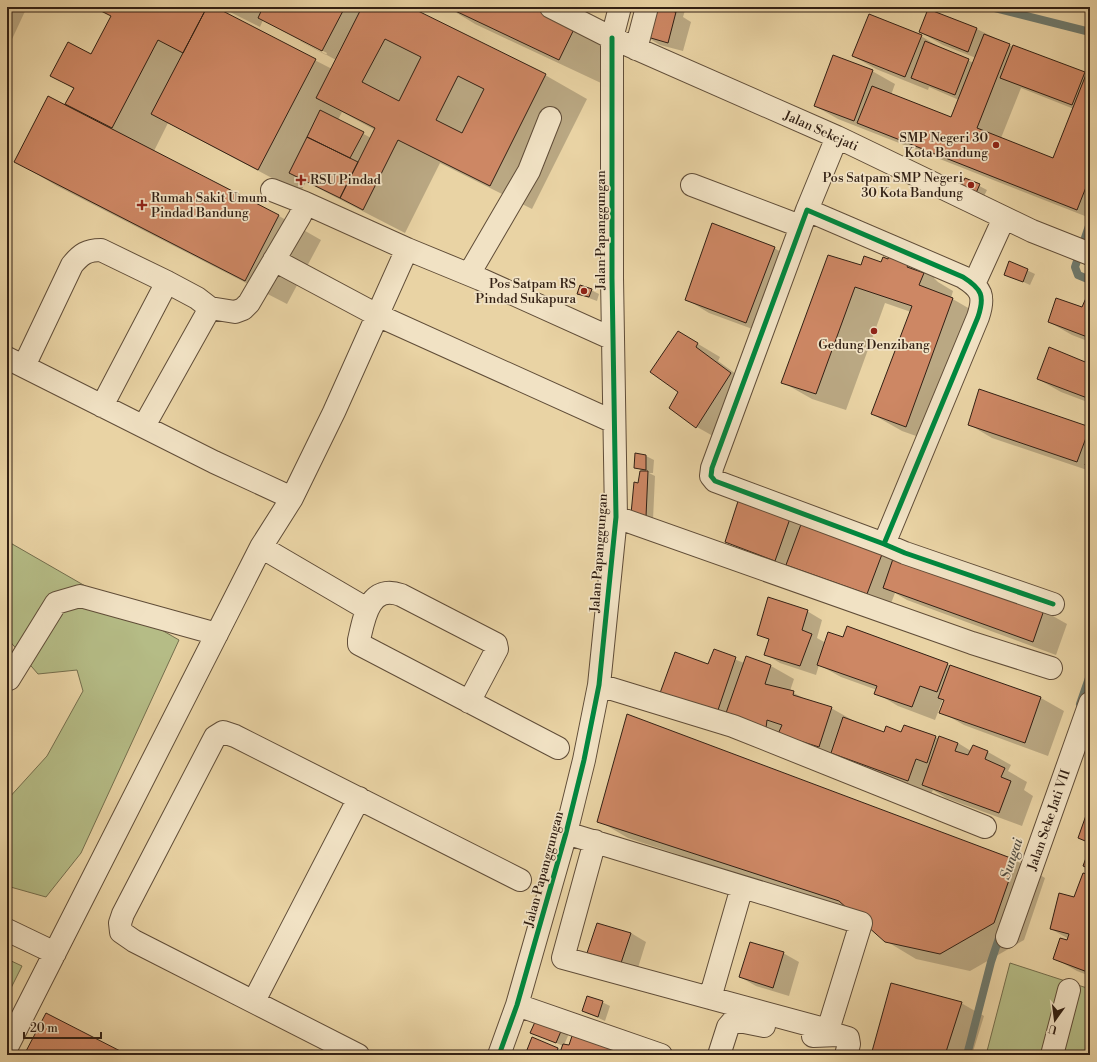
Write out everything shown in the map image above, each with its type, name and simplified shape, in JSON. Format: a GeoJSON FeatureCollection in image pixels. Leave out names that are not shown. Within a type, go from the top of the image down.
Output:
{"type":"FeatureCollection","features":[{"type":"Feature","properties":{"kind":"street","name":"Jalan Sekejati"},"geometry":{"type":"LineString","coordinates":[[551,7],[612,38],[837,137],[1004,218],[1080,250]]}},
{"type":"Feature","properties":{"kind":"street","name":"Jalan Papanggungan"},"geometry":{"type":"LineString","coordinates":[[499,1055],[517,1004],[566,833],[584,760],[599,685],[616,517],[613,339],[612,38],[620,7]]}},
{"type":"Feature","properties":{"kind":"street"},"geometry":{"type":"LineString","coordinates":[[636,49],[647,7]]}},
{"type":"Feature","properties":{"kind":"street"},"geometry":{"type":"LineString","coordinates":[[469,274],[529,172],[550,118]]}},
{"type":"Feature","properties":{"kind":"street"},"geometry":{"type":"LineString","coordinates":[[837,137],[804,218],[747,369],[712,468],[712,476],[715,481],[905,553],[1053,604]]}},
{"type":"Feature","properties":{"kind":"street"},"geometry":{"type":"LineString","coordinates":[[692,185],[804,218],[963,277],[974,284],[981,294],[982,306],[884,544]]}},
{"type":"Feature","properties":{"kind":"street"},"geometry":{"type":"LineString","coordinates":[[272,190],[407,249],[469,274],[613,339]]}},
{"type":"Feature","properties":{"kind":"street"},"geometry":{"type":"LineString","coordinates":[[292,498],[15,362],[72,265],[81,254],[90,250],[101,250],[198,298],[210,308],[235,312],[243,309],[249,303],[305,204]]}},
{"type":"Feature","properties":{"kind":"street"},"geometry":{"type":"LineString","coordinates":[[974,284],[1004,218]]}},
{"type":"Feature","properties":{"kind":"street"},"geometry":{"type":"LineString","coordinates":[[7,1047],[262,547],[292,498],[334,412],[407,249]]}},
{"type":"Feature","properties":{"kind":"street"},"geometry":{"type":"LineString","coordinates":[[274,260],[377,315],[614,422]]}},
{"type":"Feature","properties":{"kind":"street"},"geometry":{"type":"LineString","coordinates":[[102,406],[167,282]]}},
{"type":"Feature","properties":{"kind":"street"},"geometry":{"type":"LineString","coordinates":[[144,426],[210,308]]}},
{"type":"Feature","properties":{"kind":"street"},"geometry":{"type":"LineString","coordinates":[[616,517],[972,643],[1050,668]]}},
{"type":"Feature","properties":{"kind":"street"},"geometry":{"type":"LineString","coordinates":[[262,547],[367,609]]}},
{"type":"Feature","properties":{"kind":"street"},"geometry":{"type":"LineString","coordinates":[[469,702],[497,650],[494,642],[397,594],[382,594],[373,601],[367,609],[359,644],[469,702],[558,748]]}},
{"type":"Feature","properties":{"kind":"street"},"geometry":{"type":"LineString","coordinates":[[10,679],[56,603],[80,596],[217,634]]}},
{"type":"Feature","properties":{"kind":"street"},"geometry":{"type":"LineString","coordinates":[[599,685],[733,726],[985,827]]}},
{"type":"Feature","properties":{"kind":"street","name":"Jalan Seke Jati VII"},"geometry":{"type":"LineString","coordinates":[[1007,937],[1090,703]]}},
{"type":"Feature","properties":{"kind":"street"},"geometry":{"type":"LineString","coordinates":[[358,1055],[134,941],[121,932],[120,923],[123,914],[218,734],[227,733],[235,736],[520,880]]}},
{"type":"Feature","properties":{"kind":"street"},"geometry":{"type":"LineString","coordinates":[[254,1001],[359,798]]}},
{"type":"Feature","properties":{"kind":"street"},"geometry":{"type":"LineString","coordinates":[[566,833],[595,841],[861,923],[828,1030],[564,958],[595,841]]}},
{"type":"Feature","properties":{"kind":"street"},"geometry":{"type":"LineString","coordinates":[[710,998],[742,887]]}},
{"type":"Feature","properties":{"kind":"street"},"geometry":{"type":"LineString","coordinates":[[7,930],[55,953]]}},
{"type":"Feature","properties":{"kind":"street"},"geometry":{"type":"LineString","coordinates":[[1052,1055],[1069,990]]}},
{"type":"Feature","properties":{"kind":"street"},"geometry":{"type":"LineString","coordinates":[[517,1004],[661,1055]]}},
{"type":"Feature","properties":{"kind":"street"},"geometry":{"type":"LineString","coordinates":[[719,1055],[728,1028],[734,1020],[799,1035],[838,1035],[848,1038],[849,1044],[846,1055]]}},
{"type":"Feature","properties":{"kind":"green space"},"geometry":{"type":"Polygon","coordinates":[[[7,541],[179,640],[81,853],[46,897],[7,886],[7,800],[47,756],[83,691],[77,670],[38,674],[7,638],[7,541]]]}},
{"type":"Feature","properties":{"kind":"green space"},"geometry":{"type":"Polygon","coordinates":[[[7,959],[22,966],[7,996],[7,959]]]}},
{"type":"Feature","properties":{"kind":"green space"},"geometry":{"type":"Polygon","coordinates":[[[1010,963],[1090,989],[1090,1055],[986,1055],[1010,963]]]}},
{"type":"Feature","properties":{"kind":"building"},"geometry":{"type":"Polygon","coordinates":[[[100,7],[207,7],[183,53],[158,40],[112,128],[65,104],[74,88],[50,76],[68,42],[91,54],[111,16],[99,10],[100,7]]]}},
{"type":"Feature","properties":{"kind":"building"},"geometry":{"type":"Polygon","coordinates":[[[207,7],[215,7],[316,59],[258,170],[151,114],[207,7]]]}},
{"type":"Feature","properties":{"kind":"building"},"geometry":{"type":"Polygon","coordinates":[[[263,7],[345,7],[322,51],[258,18],[263,7]]]}},
{"type":"Feature","properties":{"kind":"building"},"geometry":{"type":"Polygon","coordinates":[[[362,7],[410,7],[546,74],[490,186],[398,140],[363,210],[340,198],[375,128],[316,98],[362,7]],[[385,39],[362,82],[399,101],[421,57],[385,39]],[[458,76],[436,120],[462,133],[484,89],[458,76]]]}},
{"type":"Feature","properties":{"kind":"building"},"geometry":{"type":"Polygon","coordinates":[[[447,7],[543,7],[577,23],[559,60],[447,7]]]}},
{"type":"Feature","properties":{"kind":"building"},"geometry":{"type":"Polygon","coordinates":[[[652,7],[676,12],[668,43],[644,36],[652,7]]]}},
{"type":"Feature","properties":{"kind":"building"},"geometry":{"type":"Polygon","coordinates":[[[658,7],[678,7],[676,12],[658,7]]]}},
{"type":"Feature","properties":{"kind":"building"},"geometry":{"type":"Polygon","coordinates":[[[928,9],[977,28],[968,52],[919,32],[928,9]]]}},
{"type":"Feature","properties":{"kind":"building"},"geometry":{"type":"Polygon","coordinates":[[[869,14],[922,35],[905,77],[852,56],[869,14]]]}},
{"type":"Feature","properties":{"kind":"building"},"geometry":{"type":"Polygon","coordinates":[[[984,34],[1010,44],[977,128],[1053,158],[1087,72],[1090,73],[1090,177],[1077,210],[857,123],[872,86],[951,117],[984,34]]]}},
{"type":"Feature","properties":{"kind":"building"},"geometry":{"type":"Polygon","coordinates":[[[925,41],[969,59],[955,95],[911,78],[925,41]]]}},
{"type":"Feature","properties":{"kind":"building"},"geometry":{"type":"Polygon","coordinates":[[[1013,45],[1085,72],[1072,105],[1000,78],[1013,45]]]}},
{"type":"Feature","properties":{"kind":"building"},"geometry":{"type":"Polygon","coordinates":[[[833,55],[873,70],[854,121],[814,106],[833,55]]]}},
{"type":"Feature","properties":{"kind":"building"},"geometry":{"type":"Polygon","coordinates":[[[48,96],[279,215],[245,281],[14,162],[48,96]]]}},
{"type":"Feature","properties":{"kind":"building"},"geometry":{"type":"Polygon","coordinates":[[[320,110],[364,132],[350,158],[307,137],[320,110]]]}},
{"type":"Feature","properties":{"kind":"building"},"geometry":{"type":"Polygon","coordinates":[[[307,137],[358,162],[340,198],[289,173],[307,137]]]}},
{"type":"Feature","properties":{"kind":"building","name":"Pos Satpam SMP Negeri 30 Kota Bandung"},"geometry":{"type":"Polygon","coordinates":[[[965,178],[980,184],[976,193],[961,186],[965,178]]]}},
{"type":"Feature","properties":{"kind":"building"},"geometry":{"type":"Polygon","coordinates":[[[712,223],[775,247],[746,323],[685,300],[712,223]]]}},
{"type":"Feature","properties":{"kind":"building"},"geometry":{"type":"Polygon","coordinates":[[[890,252],[909,263],[907,267],[924,273],[919,285],[953,298],[906,427],[871,414],[912,306],[855,287],[816,394],[781,383],[828,255],[861,265],[864,256],[881,262],[883,257],[888,259],[890,252]]]}},
{"type":"Feature","properties":{"kind":"building"},"geometry":{"type":"Polygon","coordinates":[[[1009,261],[1028,269],[1023,282],[1004,275],[1009,261]]]}},
{"type":"Feature","properties":{"kind":"building","name":"Pos Satpam RS Pindad Sukapura"},"geometry":{"type":"Polygon","coordinates":[[[580,285],[592,289],[589,297],[577,294],[580,285]]]}},
{"type":"Feature","properties":{"kind":"building"},"geometry":{"type":"Polygon","coordinates":[[[1090,289],[1090,338],[1048,322],[1056,298],[1082,307],[1090,289]]]}},
{"type":"Feature","properties":{"kind":"building"},"geometry":{"type":"Polygon","coordinates":[[[678,331],[698,343],[696,347],[731,373],[696,428],[669,408],[678,392],[650,372],[678,331]]]}},
{"type":"Feature","properties":{"kind":"building"},"geometry":{"type":"Polygon","coordinates":[[[1049,347],[1090,364],[1090,399],[1037,379],[1049,347]]]}},
{"type":"Feature","properties":{"kind":"building"},"geometry":{"type":"Polygon","coordinates":[[[979,389],[1090,427],[1077,462],[968,425],[979,389]]]}},
{"type":"Feature","properties":{"kind":"building"},"geometry":{"type":"Polygon","coordinates":[[[1090,451],[1090,466],[1085,465],[1090,451]]]}},
{"type":"Feature","properties":{"kind":"building"},"geometry":{"type":"Polygon","coordinates":[[[635,453],[646,455],[646,470],[634,468],[635,453]]]}},
{"type":"Feature","properties":{"kind":"building"},"geometry":{"type":"Polygon","coordinates":[[[640,471],[648,471],[646,517],[631,514],[634,482],[638,483],[640,471]]]}},
{"type":"Feature","properties":{"kind":"building"},"geometry":{"type":"Polygon","coordinates":[[[740,495],[792,513],[775,561],[725,542],[740,495]]]}},
{"type":"Feature","properties":{"kind":"building"},"geometry":{"type":"Polygon","coordinates":[[[803,519],[884,549],[867,594],[786,565],[803,519]]]}},
{"type":"Feature","properties":{"kind":"building"},"geometry":{"type":"Polygon","coordinates":[[[895,553],[1044,610],[1033,642],[883,588],[895,553]]]}},
{"type":"Feature","properties":{"kind":"building"},"geometry":{"type":"Polygon","coordinates":[[[768,597],[808,610],[802,630],[812,634],[800,666],[764,655],[769,639],[757,635],[768,597]]]}},
{"type":"Feature","properties":{"kind":"building"},"geometry":{"type":"Polygon","coordinates":[[[847,626],[948,663],[937,692],[920,686],[912,707],[874,694],[877,686],[817,665],[828,632],[843,637],[847,626]]]}},
{"type":"Feature","properties":{"kind":"building"},"geometry":{"type":"Polygon","coordinates":[[[714,649],[736,657],[717,713],[660,693],[675,652],[708,664],[714,649]]]}},
{"type":"Feature","properties":{"kind":"building"},"geometry":{"type":"Polygon","coordinates":[[[746,656],[771,665],[765,684],[794,691],[793,695],[832,707],[819,747],[778,734],[782,725],[767,720],[766,728],[726,713],[746,656]]]}},
{"type":"Feature","properties":{"kind":"building"},"geometry":{"type":"Polygon","coordinates":[[[950,665],[1041,697],[1025,743],[939,713],[944,700],[938,698],[950,665]]]}},
{"type":"Feature","properties":{"kind":"building"},"geometry":{"type":"Polygon","coordinates":[[[627,714],[1016,860],[994,923],[940,954],[885,942],[839,901],[597,822],[627,714]]]}},
{"type":"Feature","properties":{"kind":"building"},"geometry":{"type":"Polygon","coordinates":[[[843,717],[884,732],[886,726],[901,732],[904,725],[936,736],[927,763],[916,759],[908,781],[831,753],[843,717]]]}},
{"type":"Feature","properties":{"kind":"building"},"geometry":{"type":"Polygon","coordinates":[[[939,736],[958,743],[955,751],[968,755],[973,745],[988,751],[985,759],[1005,768],[1001,777],[1011,781],[999,813],[922,785],[939,736]]]}},
{"type":"Feature","properties":{"kind":"building"},"geometry":{"type":"Polygon","coordinates":[[[1090,804],[1090,843],[1078,838],[1090,804]]]}},
{"type":"Feature","properties":{"kind":"building"},"geometry":{"type":"Polygon","coordinates":[[[1090,847],[1090,869],[1083,866],[1090,847]]]}},
{"type":"Feature","properties":{"kind":"building"},"geometry":{"type":"Polygon","coordinates":[[[1083,873],[1090,875],[1090,973],[1053,959],[1060,938],[1067,940],[1069,934],[1050,929],[1059,893],[1074,897],[1083,873]]]}},
{"type":"Feature","properties":{"kind":"building"},"geometry":{"type":"Polygon","coordinates":[[[597,923],[631,933],[621,963],[587,953],[597,923]]]}},
{"type":"Feature","properties":{"kind":"building"},"geometry":{"type":"Polygon","coordinates":[[[750,942],[784,952],[773,988],[739,977],[750,942]]]}},
{"type":"Feature","properties":{"kind":"building"},"geometry":{"type":"Polygon","coordinates":[[[891,983],[962,1002],[945,1055],[871,1055],[891,983]]]}},
{"type":"Feature","properties":{"kind":"building"},"geometry":{"type":"Polygon","coordinates":[[[587,996],[603,1001],[598,1017],[582,1011],[587,996]]]}},
{"type":"Feature","properties":{"kind":"building"},"geometry":{"type":"Polygon","coordinates":[[[46,1013],[128,1055],[24,1055],[46,1013]]]}},
{"type":"Feature","properties":{"kind":"building"},"geometry":{"type":"Polygon","coordinates":[[[539,1013],[564,1024],[556,1043],[530,1033],[539,1013]]]}},
{"type":"Feature","properties":{"kind":"building"},"geometry":{"type":"Polygon","coordinates":[[[574,1030],[640,1055],[559,1055],[563,1044],[569,1045],[574,1030]]]}},
{"type":"Feature","properties":{"kind":"building"},"geometry":{"type":"Polygon","coordinates":[[[532,1037],[558,1048],[556,1055],[525,1055],[532,1037]]]}},
{"type":"Feature","properties":{"kind":"waterway","name":"Sungai"},"geometry":{"type":"LineString","coordinates":[[991,7],[1090,32]]}},
{"type":"Feature","properties":{"kind":"waterway","name":"Sungai"},"geometry":{"type":"LineString","coordinates":[[1090,223],[1075,267],[1078,275],[1090,280]]}},
{"type":"Feature","properties":{"kind":"waterway","name":"Sungai"},"geometry":{"type":"LineString","coordinates":[[1080,704],[1090,675]]}},
{"type":"Feature","properties":{"kind":"waterway","name":"Sungai"},"geometry":{"type":"LineString","coordinates":[[967,1055],[991,962],[1001,932]]}},
{"type":"Feature","properties":{"kind":"cycle path"},"geometry":{"type":"LineString","coordinates":[[499,1055],[517,1005],[566,833],[584,760],[599,685],[616,517],[612,278],[612,38]]}},
{"type":"Feature","properties":{"kind":"cycle path"},"geometry":{"type":"LineString","coordinates":[[884,544],[715,481],[711,476],[712,468],[807,210],[963,277],[978,289],[981,298],[978,317],[884,544],[905,553],[1053,604]]}},
{"type":"Feature","properties":{"kind":"place","name":"SMP Negeri 30 Kota Bandung"},"geometry":{"type":"Point","coordinates":[996,145]}},
{"type":"Feature","properties":{"kind":"place","name":"RSU Pindad"},"geometry":{"type":"Point","coordinates":[301,180]}},
{"type":"Feature","properties":{"kind":"place","name":"Pos Satpam SMP Negeri 30 Kota Bandung"},"geometry":{"type":"Point","coordinates":[971,185]}},
{"type":"Feature","properties":{"kind":"place","name":"Rumah Sakit Umum Pindad Bandung"},"geometry":{"type":"Point","coordinates":[142,205]}},
{"type":"Feature","properties":{"kind":"place","name":"Pos Satpam RS Pindad Sukapura"},"geometry":{"type":"Point","coordinates":[584,291]}},
{"type":"Feature","properties":{"kind":"place","name":"Gedung Denzibang"},"geometry":{"type":"Point","coordinates":[874,331]}}]}
